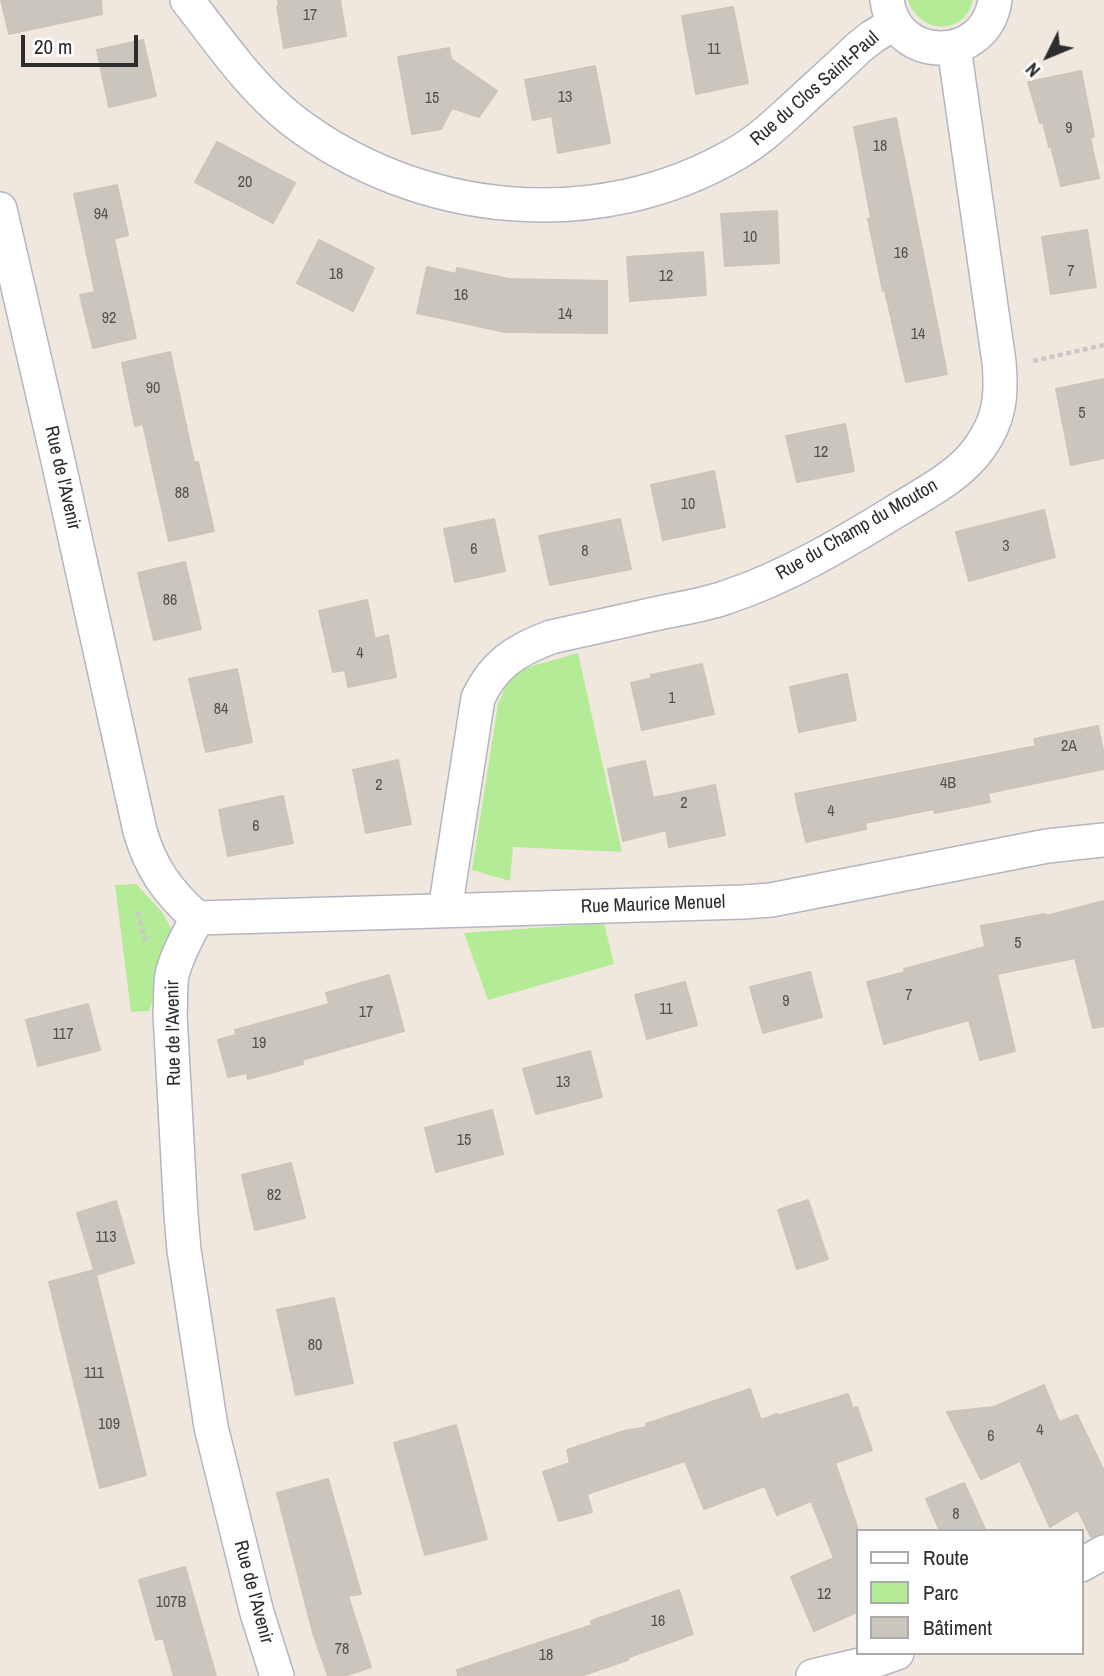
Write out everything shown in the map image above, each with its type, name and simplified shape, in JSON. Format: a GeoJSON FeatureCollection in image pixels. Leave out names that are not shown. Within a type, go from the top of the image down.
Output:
{"type":"FeatureCollection","features":[{"type":"Feature","properties":{"kind":"street","name":"Rue du Clos Saint-Paul"},"geometry":{"type":"LineString","coordinates":[[187,0],[250,80],[291,119],[317,138],[372,169],[428,190],[487,202],[519,205],[604,200],[666,186],[737,154],[772,128],[872,37],[891,11]]}},
{"type":"Feature","properties":{"kind":"street"},"geometry":{"type":"LineString","coordinates":[[891,11],[906,35],[920,44],[937,48],[954,47],[969,41],[981,31],[994,10],[995,0]]}},
{"type":"Feature","properties":{"kind":"street","name":"Rue du Champ du Mouton"},"geometry":{"type":"LineString","coordinates":[[445,910],[478,698],[486,680],[514,654],[551,637],[725,598],[780,576],[830,550],[929,491],[954,474],[980,448],[998,410],[1001,389],[954,47]]}},
{"type":"Feature","properties":{"kind":"street","name":"Rue de l'Avenir"},"geometry":{"type":"LineString","coordinates":[[0,209],[146,853],[168,889],[197,918],[179,954],[172,976],[170,1014],[184,1250],[211,1427],[257,1613],[276,1676]]}},
{"type":"Feature","properties":{"kind":"street","name":"Rue Maurice Menuel"},"geometry":{"type":"LineString","coordinates":[[197,918],[771,900],[1046,846],[1104,839]]}},
{"type":"Feature","properties":{"kind":"street"},"geometry":{"type":"LineString","coordinates":[[1083,1564],[1104,1552]]}},
{"type":"Feature","properties":{"kind":"street"},"geometry":{"type":"LineString","coordinates":[[813,1676],[891,1655]]}},
{"type":"Feature","properties":{"kind":"path"},"geometry":{"type":"LineString","coordinates":[[999,362],[1021,363],[1104,345]]}},
{"type":"Feature","properties":{"kind":"green space"},"geometry":{"type":"Polygon","coordinates":[[[908,0],[973,0],[961,20],[941,27],[922,20],[908,0]]]}},
{"type":"Feature","properties":{"kind":"green space"},"geometry":{"type":"Polygon","coordinates":[[[578,653],[622,852],[513,847],[510,881],[472,870],[498,704],[511,675],[578,653]]]}},
{"type":"Feature","properties":{"kind":"green space"},"geometry":{"type":"Polygon","coordinates":[[[136,884],[162,912],[174,934],[149,1011],[131,1012],[115,885],[136,884]]]}},
{"type":"Feature","properties":{"kind":"green space"},"geometry":{"type":"Polygon","coordinates":[[[604,923],[614,964],[488,1000],[464,933],[604,923]]]}},
{"type":"Feature","properties":{"kind":"building"},"geometry":{"type":"Polygon","coordinates":[[[1,0],[101,0],[102,14],[9,34],[1,0]]]}},
{"type":"Feature","properties":{"kind":"building"},"geometry":{"type":"Polygon","coordinates":[[[278,0],[340,0],[346,36],[284,48],[278,0]]]}},
{"type":"Feature","properties":{"kind":"building"},"geometry":{"type":"Polygon","coordinates":[[[733,7],[748,83],[696,94],[682,16],[733,7]]]}},
{"type":"Feature","properties":{"kind":"building"},"geometry":{"type":"Polygon","coordinates":[[[143,40],[156,96],[109,107],[97,50],[143,40]]]}},
{"type":"Feature","properties":{"kind":"building"},"geometry":{"type":"Polygon","coordinates":[[[449,48],[451,59],[497,91],[479,117],[452,108],[441,129],[412,134],[398,57],[449,48]]]}},
{"type":"Feature","properties":{"kind":"building"},"geometry":{"type":"Polygon","coordinates":[[[595,66],[610,143],[558,153],[552,116],[533,120],[525,80],[595,66]]]}},
{"type":"Feature","properties":{"kind":"building"},"geometry":{"type":"Polygon","coordinates":[[[1081,71],[1094,136],[1090,138],[1099,178],[1061,186],[1051,146],[1049,147],[1043,122],[1040,123],[1028,82],[1081,71]]]}},
{"type":"Feature","properties":{"kind":"building"},"geometry":{"type":"Polygon","coordinates":[[[896,118],[947,374],[906,382],[868,219],[871,218],[854,127],[896,118]]]}},
{"type":"Feature","properties":{"kind":"building"},"geometry":{"type":"Polygon","coordinates":[[[217,142],[295,183],[273,223],[195,182],[217,142]]]}},
{"type":"Feature","properties":{"kind":"building"},"geometry":{"type":"Polygon","coordinates":[[[117,185],[128,235],[114,239],[136,338],[93,348],[80,295],[95,292],[74,194],[117,185]]]}},
{"type":"Feature","properties":{"kind":"building"},"geometry":{"type":"Polygon","coordinates":[[[777,211],[779,263],[725,266],[721,214],[777,211]]]}},
{"type":"Feature","properties":{"kind":"building"},"geometry":{"type":"Polygon","coordinates":[[[1087,230],[1096,287],[1051,294],[1042,237],[1087,230]]]}},
{"type":"Feature","properties":{"kind":"building"},"geometry":{"type":"Polygon","coordinates":[[[319,240],[374,268],[353,311],[297,283],[319,240]]]}},
{"type":"Feature","properties":{"kind":"building"},"geometry":{"type":"Polygon","coordinates":[[[703,252],[706,295],[630,301],[627,257],[703,252]]]}},
{"type":"Feature","properties":{"kind":"building"},"geometry":{"type":"Polygon","coordinates":[[[427,267],[456,274],[457,268],[509,279],[607,281],[607,333],[505,332],[417,313],[427,267]]]}},
{"type":"Feature","properties":{"kind":"building"},"geometry":{"type":"Polygon","coordinates":[[[170,352],[194,462],[198,462],[214,531],[169,541],[143,424],[135,426],[122,363],[170,352]]]}},
{"type":"Feature","properties":{"kind":"building"},"geometry":{"type":"Polygon","coordinates":[[[1104,379],[1104,458],[1071,465],[1056,389],[1104,379]]]}},
{"type":"Feature","properties":{"kind":"building"},"geometry":{"type":"Polygon","coordinates":[[[845,424],[854,471],[797,482],[786,436],[845,424]]]}},
{"type":"Feature","properties":{"kind":"building"},"geometry":{"type":"Polygon","coordinates":[[[714,471],[725,527],[663,540],[651,485],[714,471]]]}},
{"type":"Feature","properties":{"kind":"building"},"geometry":{"type":"Polygon","coordinates":[[[1044,510],[1055,557],[969,581],[956,532],[1044,510]]]}},
{"type":"Feature","properties":{"kind":"building"},"geometry":{"type":"Polygon","coordinates":[[[494,519],[505,571],[455,582],[444,529],[494,519]]]}},
{"type":"Feature","properties":{"kind":"building"},"geometry":{"type":"Polygon","coordinates":[[[620,519],[631,569],[550,585],[539,536],[620,519]]]}},
{"type":"Feature","properties":{"kind":"building"},"geometry":{"type":"Polygon","coordinates":[[[185,562],[201,629],[154,640],[138,573],[185,562]]]}},
{"type":"Feature","properties":{"kind":"building"},"geometry":{"type":"Polygon","coordinates":[[[367,600],[375,639],[388,635],[396,677],[348,687],[345,670],[333,672],[319,611],[367,600]]]}},
{"type":"Feature","properties":{"kind":"building"},"geometry":{"type":"Polygon","coordinates":[[[702,664],[714,714],[642,730],[631,683],[652,678],[651,675],[702,664]]]}},
{"type":"Feature","properties":{"kind":"building"},"geometry":{"type":"Polygon","coordinates":[[[237,669],[252,742],[206,752],[189,679],[237,669]]]}},
{"type":"Feature","properties":{"kind":"building"},"geometry":{"type":"Polygon","coordinates":[[[847,674],[856,720],[799,732],[790,687],[847,674]]]}},
{"type":"Feature","properties":{"kind":"building"},"geometry":{"type":"Polygon","coordinates":[[[1098,726],[1104,769],[988,793],[990,802],[935,813],[934,809],[865,823],[866,829],[806,842],[795,794],[1036,746],[1034,739],[1098,726]]]}},
{"type":"Feature","properties":{"kind":"building"},"geometry":{"type":"Polygon","coordinates":[[[398,760],[411,824],[366,833],[353,770],[398,760]]]}},
{"type":"Feature","properties":{"kind":"building"},"geometry":{"type":"Polygon","coordinates":[[[645,761],[653,798],[715,785],[725,835],[669,847],[666,830],[623,841],[608,769],[645,761]]]}},
{"type":"Feature","properties":{"kind":"building"},"geometry":{"type":"Polygon","coordinates":[[[283,796],[293,843],[228,856],[219,810],[283,796]]]}},
{"type":"Feature","properties":{"kind":"building"},"geometry":{"type":"Polygon","coordinates":[[[1104,901],[1104,1026],[1093,1028],[1075,958],[997,974],[1015,1051],[980,1060],[969,1020],[884,1044],[867,982],[985,947],[981,926],[1045,914],[1046,916],[1104,901]]]}},
{"type":"Feature","properties":{"kind":"building"},"geometry":{"type":"Polygon","coordinates":[[[810,972],[822,1017],[763,1033],[750,987],[810,972]]]}},
{"type":"Feature","properties":{"kind":"building"},"geometry":{"type":"Polygon","coordinates":[[[389,975],[404,1031],[302,1060],[303,1064],[248,1079],[247,1073],[228,1077],[218,1040],[236,1035],[235,1030],[329,1004],[326,993],[389,975]]]}},
{"type":"Feature","properties":{"kind":"building"},"geometry":{"type":"Polygon","coordinates":[[[685,982],[697,1025],[647,1039],[635,995],[685,982]]]}},
{"type":"Feature","properties":{"kind":"building"},"geometry":{"type":"Polygon","coordinates":[[[88,1004],[100,1050],[38,1066],[26,1020],[88,1004]]]}},
{"type":"Feature","properties":{"kind":"building"},"geometry":{"type":"Polygon","coordinates":[[[590,1051],[602,1097],[536,1114],[523,1069],[590,1051]]]}},
{"type":"Feature","properties":{"kind":"building"},"geometry":{"type":"Polygon","coordinates":[[[492,1110],[503,1154],[436,1172],[425,1128],[492,1110]]]}},
{"type":"Feature","properties":{"kind":"building"},"geometry":{"type":"Polygon","coordinates":[[[291,1163],[305,1218],[255,1230],[242,1175],[291,1163]]]}},
{"type":"Feature","properties":{"kind":"building"},"geometry":{"type":"Polygon","coordinates":[[[808,1200],[828,1259],[797,1269],[778,1210],[808,1200]]]}},
{"type":"Feature","properties":{"kind":"building"},"geometry":{"type":"Polygon","coordinates":[[[116,1201],[134,1263],[96,1275],[146,1475],[100,1488],[49,1282],[94,1270],[77,1213],[116,1201]]]}},
{"type":"Feature","properties":{"kind":"building"},"geometry":{"type":"Polygon","coordinates":[[[334,1298],[353,1383],[296,1395],[277,1310],[334,1298]]]}},
{"type":"Feature","properties":{"kind":"building"},"geometry":{"type":"Polygon","coordinates":[[[1044,1385],[1059,1422],[1077,1415],[1104,1471],[1104,1533],[1091,1537],[1078,1510],[1050,1527],[1020,1461],[981,1479],[947,1412],[994,1407],[1044,1385]]]}},
{"type":"Feature","properties":{"kind":"building"},"geometry":{"type":"Polygon","coordinates":[[[750,1389],[761,1420],[848,1394],[853,1409],[857,1407],[872,1450],[835,1463],[857,1526],[856,1612],[814,1631],[791,1577],[834,1558],[811,1501],[777,1515],[765,1486],[704,1509],[685,1461],[587,1494],[592,1512],[559,1521],[543,1472],[570,1463],[567,1450],[624,1431],[647,1427],[646,1424],[750,1389]]]}},
{"type":"Feature","properties":{"kind":"building"},"geometry":{"type":"Polygon","coordinates":[[[456,1425],[487,1539],[425,1555],[394,1443],[456,1425]]]}},
{"type":"Feature","properties":{"kind":"building"},"geometry":{"type":"Polygon","coordinates":[[[328,1479],[361,1594],[348,1596],[371,1667],[345,1676],[328,1676],[313,1633],[277,1493],[328,1479]]]}},
{"type":"Feature","properties":{"kind":"building"},"geometry":{"type":"Polygon","coordinates":[[[964,1483],[985,1529],[939,1529],[926,1499],[964,1483]]]}},
{"type":"Feature","properties":{"kind":"building"},"geometry":{"type":"Polygon","coordinates":[[[185,1567],[216,1676],[174,1676],[163,1638],[156,1640],[139,1580],[185,1567]]]}},
{"type":"Feature","properties":{"kind":"building"},"geometry":{"type":"Polygon","coordinates":[[[679,1590],[693,1634],[627,1658],[628,1660],[581,1676],[458,1676],[457,1670],[592,1625],[591,1621],[679,1590]]]}}]}
